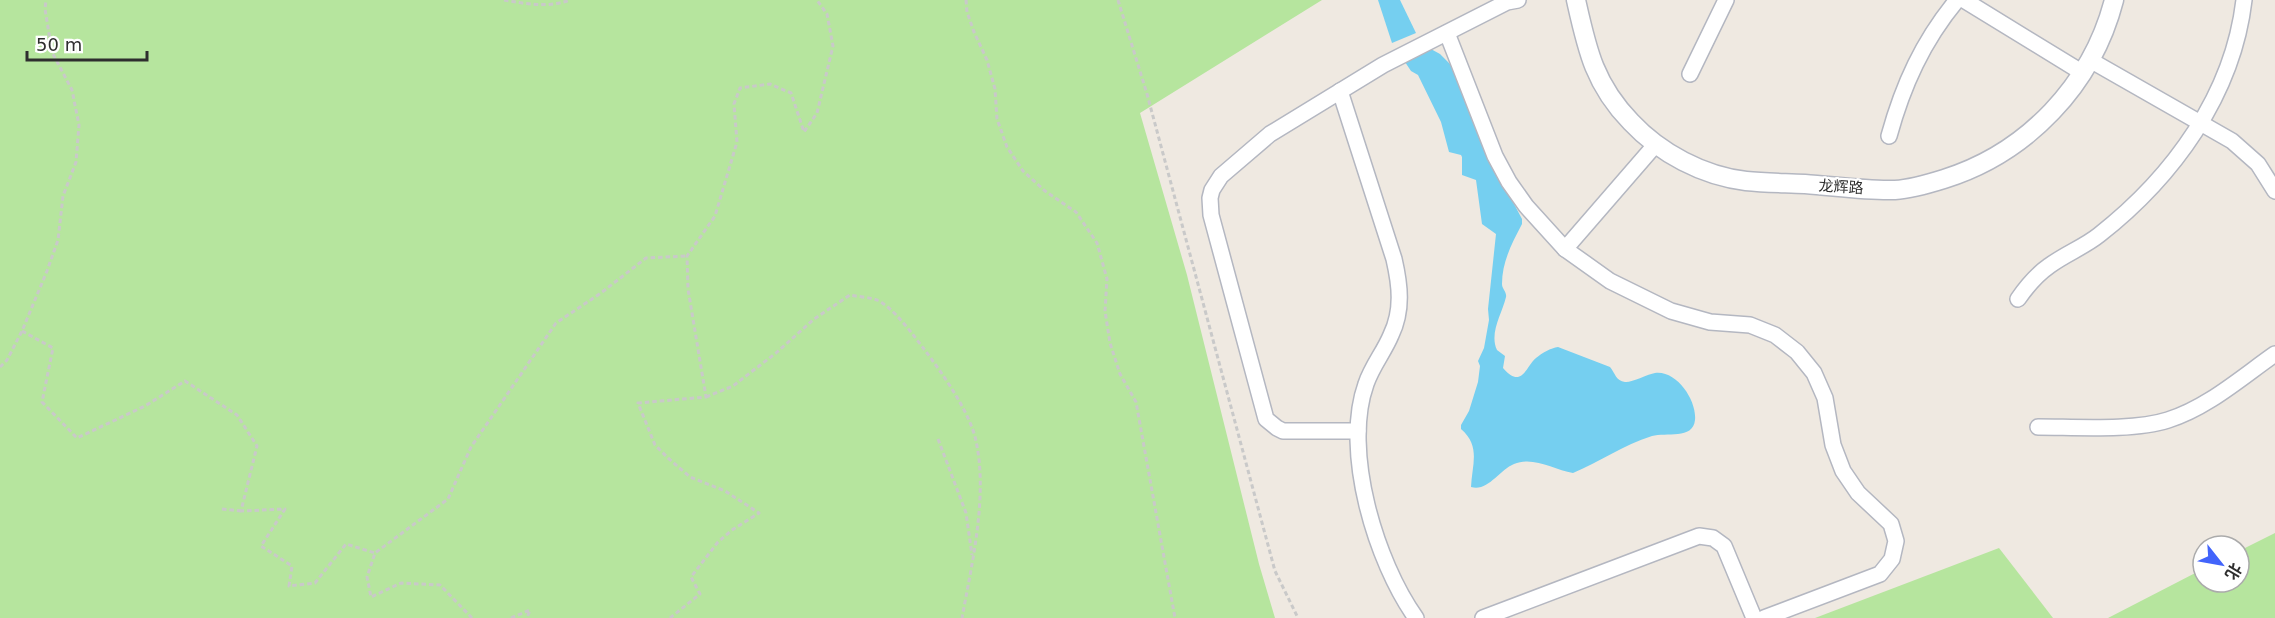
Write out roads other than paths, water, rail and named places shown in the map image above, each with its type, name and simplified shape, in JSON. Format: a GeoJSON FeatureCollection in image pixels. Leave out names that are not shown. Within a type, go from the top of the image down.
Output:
{"type":"FeatureCollection","features":[{"type":"Feature","properties":{"kind":"street"},"geometry":{"type":"LineString","coordinates":[[1358,430],[1283,430],[1266,419],[1210,207],[1212,190],[1221,176],[1270,134],[1383,65],[1507,2],[1518,0]]}},
{"type":"Feature","properties":{"kind":"street","name":"龙辉路"},"geometry":{"type":"LineString","coordinates":[[1576,0],[1583,38],[1594,68],[1610,97],[1631,122],[1656,144],[1683,161],[1713,173],[1744,181],[1896,190],[1959,175],[2006,150],[2041,123],[2063,100],[2086,67],[2098,45],[2114,0]]}},
{"type":"Feature","properties":{"kind":"street"},"geometry":{"type":"LineString","coordinates":[[1690,74],[1726,0]]}},
{"type":"Feature","properties":{"kind":"street"},"geometry":{"type":"LineString","coordinates":[[1889,136],[1905,86],[1916,62],[1929,38],[1957,0]]}},
{"type":"Feature","properties":{"kind":"street"},"geometry":{"type":"LineString","coordinates":[[1964,0],[2086,67],[2232,141],[2258,164],[2275,191]]}},
{"type":"Feature","properties":{"kind":"street"},"geometry":{"type":"LineString","coordinates":[[2018,299],[2032,280],[2050,265],[2096,237],[2143,197],[2164,174],[2200,124],[2223,80],[2231,57],[2244,0]]}},
{"type":"Feature","properties":{"kind":"street"},"geometry":{"type":"LineString","coordinates":[[1447,33],[1495,156],[1509,182],[1526,206],[1565,249],[1610,281],[1671,311],[1710,322],[1750,325],[1775,335],[1797,352],[1814,374],[1825,398],[1833,445],[1843,471],[1858,493],[1891,524],[1896,541],[1892,560],[1881,574],[1764,618]]}},
{"type":"Feature","properties":{"kind":"street"},"geometry":{"type":"LineString","coordinates":[[1340,91],[1400,284],[1399,309],[1394,326],[1366,384],[1359,415],[1362,481],[1374,530],[1397,588],[1416,618]]}},
{"type":"Feature","properties":{"kind":"street"},"geometry":{"type":"LineString","coordinates":[[1565,249],[1656,144]]}},
{"type":"Feature","properties":{"kind":"street"},"geometry":{"type":"LineString","coordinates":[[2038,428],[2131,425],[2167,421],[2200,406],[2275,354]]}},
{"type":"Feature","properties":{"kind":"street"},"geometry":{"type":"LineString","coordinates":[[1484,618],[1699,536],[1713,538],[1724,546],[1754,618]]}},
{"type":"Feature","properties":{"kind":"water"},"geometry":{"type":"Polygon","coordinates":[[[1378,0],[1400,0],[1416,33],[1392,43],[1378,0]]]}},
{"type":"Feature","properties":{"kind":"water"},"geometry":{"type":"Polygon","coordinates":[[[1429,48],[1440,54],[1451,65],[1479,138],[1522,219],[1504,268],[1502,284],[1506,297],[1494,337],[1497,350],[1505,356],[1503,368],[1509,374],[1519,377],[1538,356],[1558,347],[1610,367],[1618,378],[1625,382],[1655,373],[1663,373],[1671,376],[1684,388],[1693,404],[1695,420],[1689,430],[1684,433],[1658,435],[1641,440],[1573,473],[1536,463],[1521,462],[1509,467],[1488,484],[1477,488],[1471,487],[1473,449],[1461,425],[1469,411],[1478,382],[1480,366],[1478,361],[1484,348],[1489,320],[1488,309],[1496,234],[1482,224],[1476,180],[1462,175],[1461,155],[1449,152],[1441,122],[1418,75],[1411,71],[1403,59],[1429,48]]]}}]}
